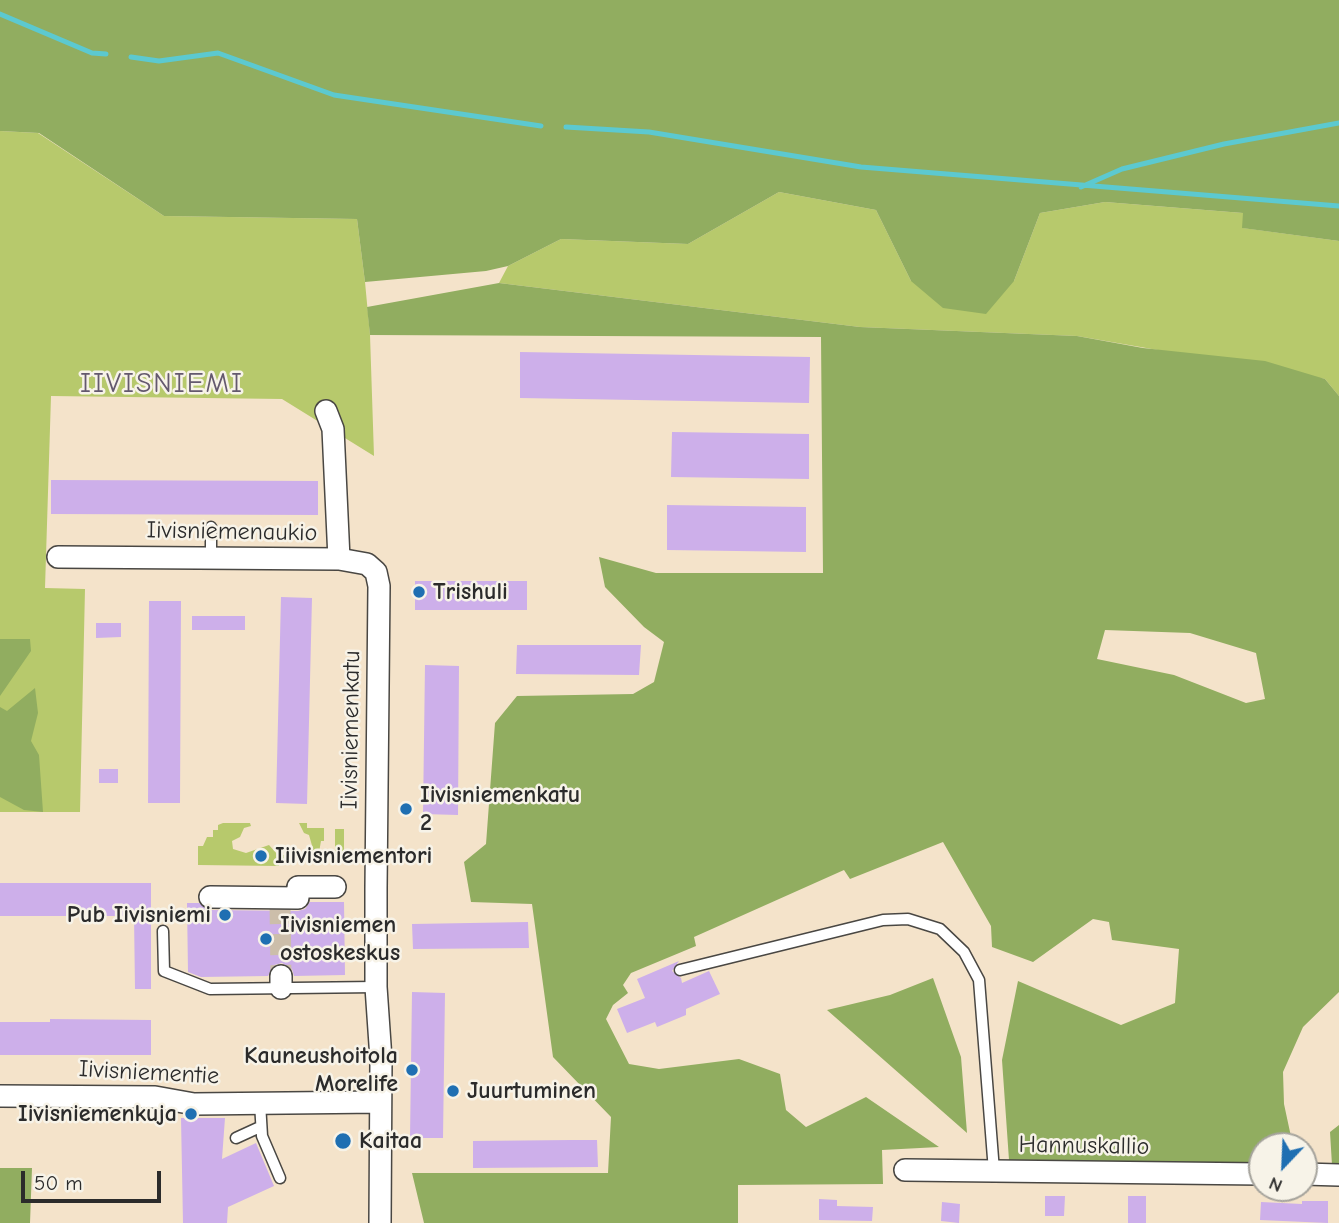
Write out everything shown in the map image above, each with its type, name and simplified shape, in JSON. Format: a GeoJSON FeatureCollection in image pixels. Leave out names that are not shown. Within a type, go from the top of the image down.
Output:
{"type":"FeatureCollection","features":[{"type":"Feature","properties":{"kind":"street","name":"Iivisniemenaukio"},"geometry":{"type":"LineString","coordinates":[[58,557],[339,559],[333,429],[326,411]]}},
{"type":"Feature","properties":{"kind":"street","name":"Iivisniemenkatu"},"geometry":{"type":"LineString","coordinates":[[339,559],[367,564],[376,572],[379,586],[376,987],[380,1223]]}},
{"type":"Feature","properties":{"kind":"street"},"geometry":{"type":"LineString","coordinates":[[210,897],[280,900],[298,898],[298,887],[335,887]]}},
{"type":"Feature","properties":{"kind":"street","name":"Iivisniementie"},"geometry":{"type":"LineString","coordinates":[[0,1096],[155,1097],[194,1104],[380,1102]]}},
{"type":"Feature","properties":{"kind":"street","name":"Hannuskallio"},"geometry":{"type":"LineString","coordinates":[[905,1170],[1248,1174]]}},
{"type":"Feature","properties":{"kind":"street"},"geometry":{"type":"LineString","coordinates":[[1318,1174],[1339,1175]]}},
{"type":"Feature","properties":{"kind":"lane"},"geometry":{"type":"LineString","coordinates":[[211,527],[211,558]]}},
{"type":"Feature","properties":{"kind":"lane"},"geometry":{"type":"LineString","coordinates":[[680,970],[883,920],[908,919],[940,929],[964,952],[979,980],[994,1171]]}},
{"type":"Feature","properties":{"kind":"lane"},"geometry":{"type":"LineString","coordinates":[[163,931],[164,971],[211,989],[281,982],[376,987]]}},
{"type":"Feature","properties":{"kind":"lane"},"geometry":{"type":"LineString","coordinates":[[260,1103],[260,1128],[280,1178]]}},
{"type":"Feature","properties":{"kind":"lane"},"geometry":{"type":"LineString","coordinates":[[236,1138],[260,1128]]}},
{"type":"Feature","properties":{"kind":"green space"},"geometry":{"type":"Polygon","coordinates":[[[0,0],[1339,0],[1339,241],[1242,228],[1243,213],[1105,202],[1040,213],[1014,281],[986,314],[943,308],[911,281],[876,210],[779,192],[688,244],[561,239],[508,266],[486,271],[365,282],[357,219],[164,216],[39,133],[0,131],[0,0]]]}},
{"type":"Feature","properties":{"kind":"green space"},"geometry":{"type":"Polygon","coordinates":[[[0,131],[38,133],[164,216],[357,219],[365,282],[370,335],[374,456],[282,399],[51,396],[45,588],[85,589],[80,812],[0,812],[0,131]]]}},
{"type":"Feature","properties":{"kind":"green space"},"geometry":{"type":"Polygon","coordinates":[[[779,192],[876,210],[911,281],[1014,281],[1040,213],[1105,202],[1243,213],[1243,228],[1339,241],[1339,396],[1325,379],[1077,336],[860,327],[499,283],[508,266],[561,239],[688,244],[779,192]]]}},
{"type":"Feature","properties":{"kind":"green space"},"geometry":{"type":"Polygon","coordinates":[[[499,283],[860,327],[1077,336],[1143,348],[1265,361],[1325,379],[1339,396],[1339,992],[1303,1027],[1283,1072],[1284,1104],[1290,1132],[1248,1132],[1248,1164],[1009,1160],[1002,1060],[1018,981],[1121,1025],[1175,1003],[1179,949],[1112,940],[1109,922],[1093,919],[1033,962],[992,947],[991,926],[943,842],[850,879],[844,870],[694,937],[696,946],[631,973],[623,985],[628,993],[613,1005],[606,1019],[629,1064],[659,1069],[739,1059],[780,1074],[786,1110],[806,1127],[866,1097],[939,1147],[882,1150],[883,1184],[738,1185],[738,1223],[424,1223],[412,1173],[608,1173],[611,1117],[553,1057],[532,904],[471,902],[464,862],[486,844],[495,723],[517,696],[633,694],[654,682],[664,642],[644,627],[605,587],[599,557],[656,573],[823,573],[821,337],[370,335],[367,307],[499,283]],[[1105,630],[1097,659],[1174,675],[1246,703],[1265,699],[1256,653],[1190,633],[1105,630]]]}},
{"type":"Feature","properties":{"kind":"green space"},"geometry":{"type":"Polygon","coordinates":[[[0,639],[30,639],[31,651],[0,696],[0,639]]]}},
{"type":"Feature","properties":{"kind":"green space"},"geometry":{"type":"Polygon","coordinates":[[[35,688],[38,713],[31,741],[39,755],[43,812],[24,810],[0,797],[0,707],[7,711],[35,688]]]}},
{"type":"Feature","properties":{"kind":"green space"},"geometry":{"type":"Polygon","coordinates":[[[250,823],[251,826],[244,828],[240,837],[232,841],[233,849],[246,853],[269,845],[277,854],[291,856],[291,860],[280,860],[279,866],[198,865],[198,846],[203,846],[207,837],[213,837],[213,830],[218,830],[218,825],[250,823]]]}},
{"type":"Feature","properties":{"kind":"green space"},"geometry":{"type":"Polygon","coordinates":[[[299,823],[307,823],[307,828],[324,828],[324,841],[321,841],[318,858],[308,857],[313,849],[309,835],[304,833],[299,823]]]}},
{"type":"Feature","properties":{"kind":"green space"},"geometry":{"type":"Polygon","coordinates":[[[335,829],[344,829],[344,861],[335,861],[335,829]]]}},
{"type":"Feature","properties":{"kind":"green space"},"geometry":{"type":"Polygon","coordinates":[[[933,978],[961,1057],[967,1133],[827,1010],[890,995],[933,978]]]}},
{"type":"Feature","properties":{"kind":"green space"},"geometry":{"type":"Polygon","coordinates":[[[1339,1125],[1339,1165],[1332,1165],[1330,1132],[1339,1125]]]}},
{"type":"Feature","properties":{"kind":"green space"},"geometry":{"type":"Polygon","coordinates":[[[0,1168],[32,1168],[30,1223],[0,1223],[0,1168]]]}},
{"type":"Feature","properties":{"kind":"building"},"geometry":{"type":"Polygon","coordinates":[[[520,352],[810,357],[809,403],[520,398],[520,352]]]}},
{"type":"Feature","properties":{"kind":"building"},"geometry":{"type":"Polygon","coordinates":[[[672,432],[809,434],[809,479],[671,477],[672,432]]]}},
{"type":"Feature","properties":{"kind":"building"},"geometry":{"type":"Polygon","coordinates":[[[51,480],[318,481],[318,515],[51,514],[51,480]]]}},
{"type":"Feature","properties":{"kind":"building"},"geometry":{"type":"Polygon","coordinates":[[[667,505],[806,507],[806,552],[667,550],[667,505]]]}},
{"type":"Feature","properties":{"kind":"building"},"geometry":{"type":"Polygon","coordinates":[[[415,581],[527,581],[527,610],[415,610],[415,581]]]}},
{"type":"Feature","properties":{"kind":"building"},"geometry":{"type":"Polygon","coordinates":[[[281,597],[312,598],[307,804],[276,803],[281,597]]]}},
{"type":"Feature","properties":{"kind":"building"},"geometry":{"type":"Polygon","coordinates":[[[149,601],[181,601],[180,803],[148,803],[149,601]]]}},
{"type":"Feature","properties":{"kind":"building"},"geometry":{"type":"Polygon","coordinates":[[[192,616],[245,616],[245,630],[192,630],[192,616]]]}},
{"type":"Feature","properties":{"kind":"building"},"geometry":{"type":"Polygon","coordinates":[[[96,623],[121,623],[121,637],[96,638],[96,623]]]}},
{"type":"Feature","properties":{"kind":"building"},"geometry":{"type":"Polygon","coordinates":[[[517,645],[641,645],[639,675],[516,674],[517,645]]]}},
{"type":"Feature","properties":{"kind":"building"},"geometry":{"type":"Polygon","coordinates":[[[425,665],[459,666],[458,815],[423,814],[425,665]]]}},
{"type":"Feature","properties":{"kind":"building"},"geometry":{"type":"Polygon","coordinates":[[[99,769],[118,769],[118,783],[99,783],[99,769]]]}},
{"type":"Feature","properties":{"kind":"building"},"geometry":{"type":"Polygon","coordinates":[[[0,883],[151,883],[151,989],[135,989],[134,916],[0,916],[0,883]]]}},
{"type":"Feature","properties":{"kind":"building","name":"Iivisniemen ostoskeskus"},"geometry":{"type":"Polygon","coordinates":[[[310,902],[344,902],[345,975],[294,976],[292,969],[282,963],[274,965],[268,976],[201,977],[188,972],[187,903],[199,903],[210,910],[298,911],[305,909],[310,902]]]}},
{"type":"Feature","properties":{"kind":"building"},"geometry":{"type":"Polygon","coordinates":[[[528,922],[529,948],[413,949],[412,924],[528,922]]]}},
{"type":"Feature","properties":{"kind":"building"},"geometry":{"type":"Polygon","coordinates":[[[679,961],[672,971],[681,978],[682,983],[709,971],[720,994],[686,1009],[686,1015],[657,1027],[655,1022],[627,1033],[617,1009],[645,998],[637,979],[679,961]]]}},
{"type":"Feature","properties":{"kind":"building"},"geometry":{"type":"Polygon","coordinates":[[[412,992],[445,993],[443,1138],[410,1138],[412,992]]]}},
{"type":"Feature","properties":{"kind":"building"},"geometry":{"type":"Polygon","coordinates":[[[50,1019],[151,1020],[151,1055],[0,1055],[0,1022],[50,1022],[50,1019]]]}},
{"type":"Feature","properties":{"kind":"building"},"geometry":{"type":"Polygon","coordinates":[[[181,1118],[225,1118],[222,1159],[256,1143],[274,1186],[228,1207],[227,1223],[183,1223],[181,1118]]]}},
{"type":"Feature","properties":{"kind":"building"},"geometry":{"type":"Polygon","coordinates":[[[597,1140],[598,1167],[473,1168],[473,1141],[597,1140]]]}},
{"type":"Feature","properties":{"kind":"building"},"geometry":{"type":"Polygon","coordinates":[[[1045,1196],[1065,1196],[1064,1216],[1045,1216],[1045,1196]]]}},
{"type":"Feature","properties":{"kind":"building"},"geometry":{"type":"Polygon","coordinates":[[[1128,1196],[1146,1196],[1146,1223],[1128,1223],[1128,1196]]]}},
{"type":"Feature","properties":{"kind":"building"},"geometry":{"type":"Polygon","coordinates":[[[819,1199],[837,1200],[837,1206],[873,1207],[872,1221],[819,1220],[819,1199]]]}},
{"type":"Feature","properties":{"kind":"building"},"geometry":{"type":"Polygon","coordinates":[[[1328,1201],[1328,1223],[1260,1220],[1261,1202],[1302,1204],[1328,1201]]]}},
{"type":"Feature","properties":{"kind":"building"},"geometry":{"type":"Polygon","coordinates":[[[942,1202],[960,1204],[959,1223],[941,1221],[942,1202]]]}},
{"type":"Feature","properties":{"kind":"waterway"},"geometry":{"type":"LineString","coordinates":[[0,14],[92,53],[106,54]]}},
{"type":"Feature","properties":{"kind":"waterway"},"geometry":{"type":"LineString","coordinates":[[131,57],[159,61],[218,53],[334,95],[541,126]]}},
{"type":"Feature","properties":{"kind":"waterway"},"geometry":{"type":"LineString","coordinates":[[1081,187],[1122,169],[1224,144],[1339,123]]}},
{"type":"Feature","properties":{"kind":"waterway"},"geometry":{"type":"LineString","coordinates":[[566,127],[649,132],[861,167],[1339,206]]}},
{"type":"Feature","properties":{"kind":"tunnel"},"geometry":{"type":"LineString","coordinates":[[280,903],[281,976]]}},
{"type":"Feature","properties":{"kind":"place","name":"Trishuli"},"geometry":{"type":"Point","coordinates":[419,592]}},
{"type":"Feature","properties":{"kind":"place","name":"Iivisniemenkatu 2"},"geometry":{"type":"Point","coordinates":[406,809]}},
{"type":"Feature","properties":{"kind":"place","name":"Iiivisniementori"},"geometry":{"type":"Point","coordinates":[261,856]}},
{"type":"Feature","properties":{"kind":"place","name":"Pub Iivisniemi"},"geometry":{"type":"Point","coordinates":[225,915]}},
{"type":"Feature","properties":{"kind":"place","name":"Iivisniemen ostoskeskus"},"geometry":{"type":"Point","coordinates":[266,939]}},
{"type":"Feature","properties":{"kind":"place","name":"Kauneushoitola Morelife"},"geometry":{"type":"Point","coordinates":[412,1070]}},
{"type":"Feature","properties":{"kind":"place","name":"Juurtuminen"},"geometry":{"type":"Point","coordinates":[453,1091]}},
{"type":"Feature","properties":{"kind":"place","name":"Iivisniemenkuja"},"geometry":{"type":"Point","coordinates":[191,1114]}},
{"type":"Feature","properties":{"kind":"place","name":"Kaitaa"},"geometry":{"type":"Point","coordinates":[343,1141]}},
{"type":"Feature","properties":{"kind":"district","name":"IIVISNIEMI"},"geometry":{"type":"Point","coordinates":[162,384]}}]}
